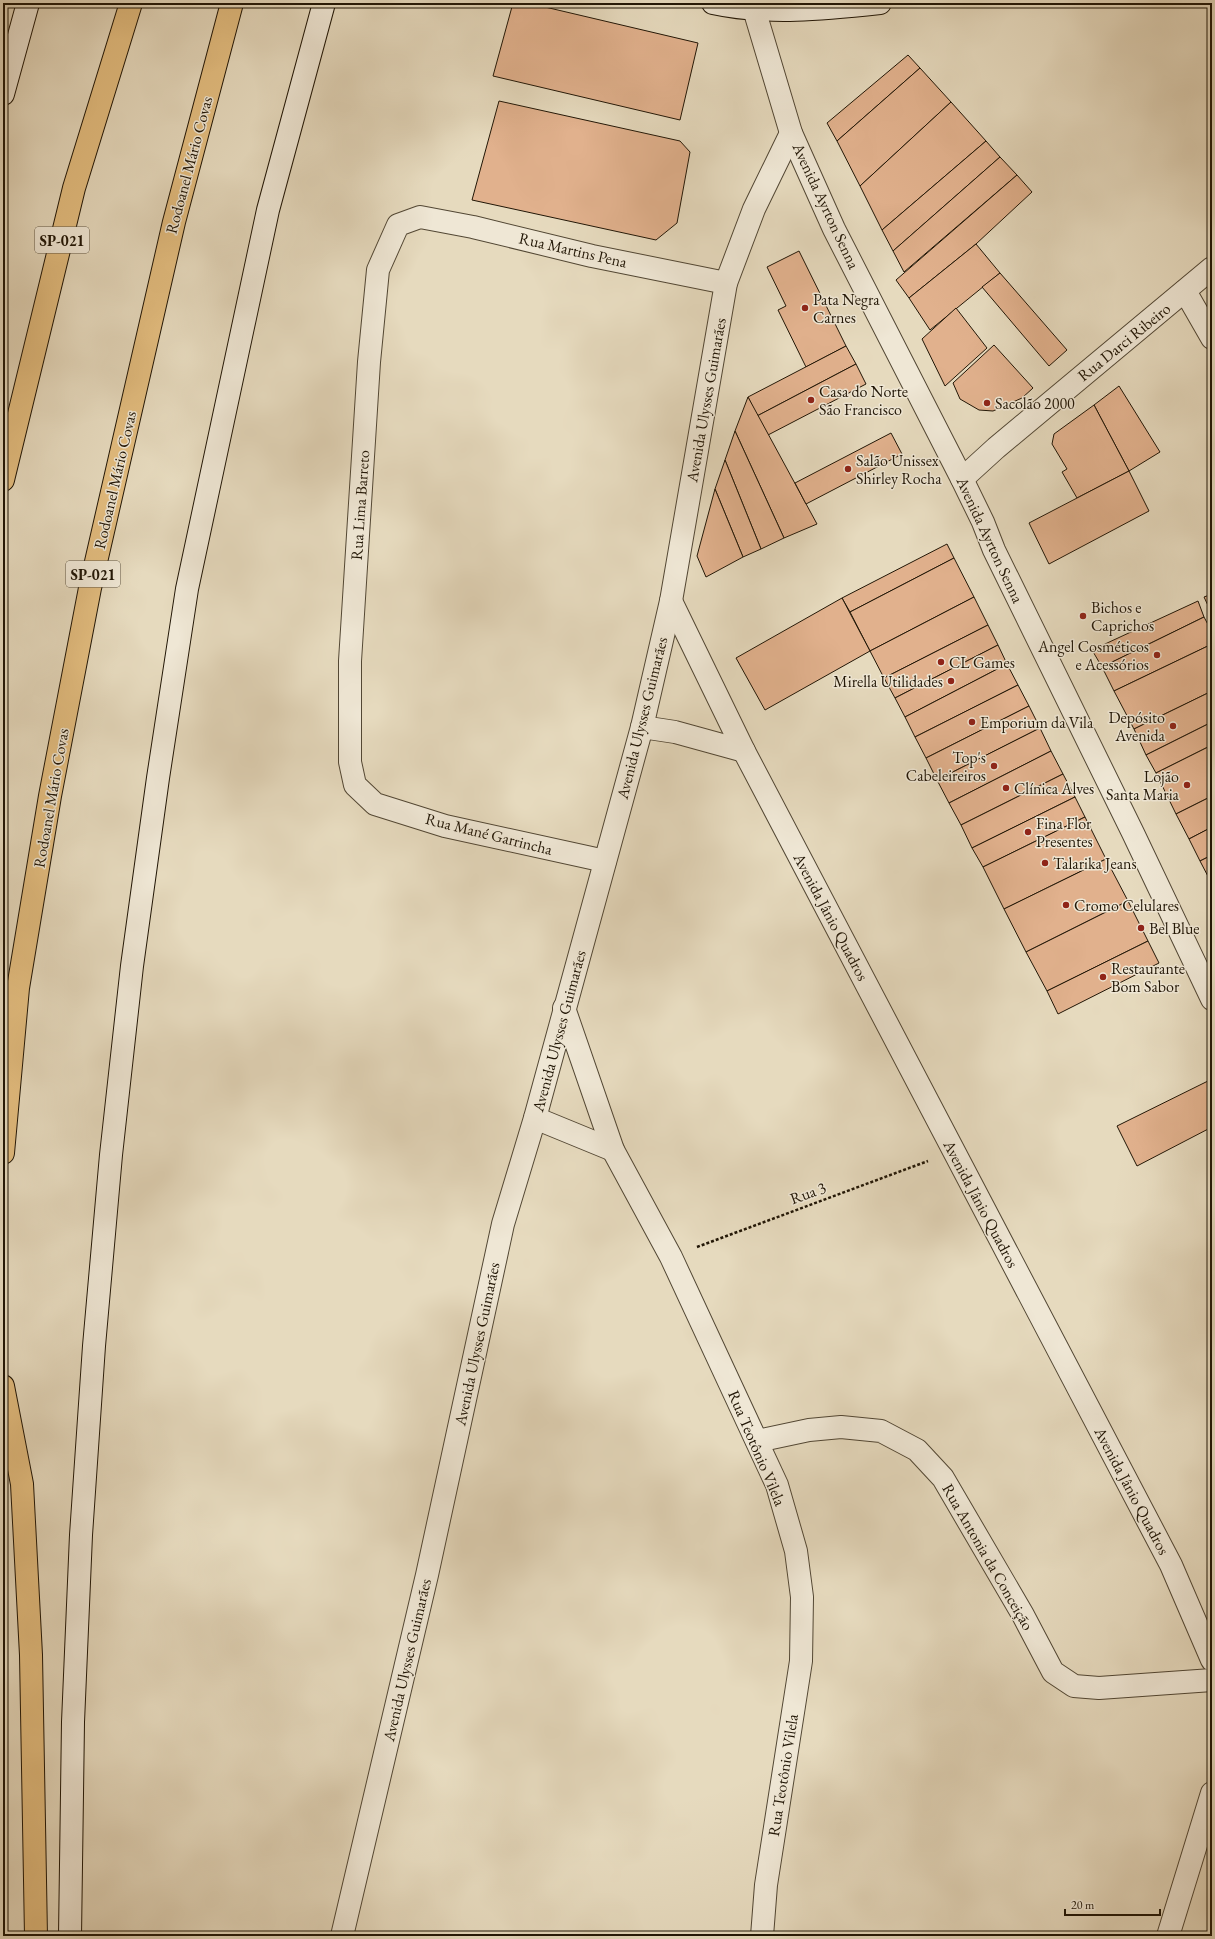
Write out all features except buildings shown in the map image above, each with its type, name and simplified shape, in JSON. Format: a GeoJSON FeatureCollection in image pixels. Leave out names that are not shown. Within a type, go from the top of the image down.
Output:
{"type":"FeatureCollection","features":[{"type":"Feature","properties":{"kind":"highway","name":"SP-021"},"geometry":{"type":"LineString","coordinates":[[3,480],[74,188],[131,3]]}},
{"type":"Feature","properties":{"kind":"highway","name":"Rodoanel Mário Covas"},"geometry":{"type":"LineString","coordinates":[[3,1154],[18,988],[50,796],[90,588],[174,222],[232,3]]}},
{"type":"Feature","properties":{"kind":"highway"},"geometry":{"type":"LineString","coordinates":[[3,1386],[22,1484],[31,1655],[36,1936]]}},
{"type":"Feature","properties":{"kind":"street"},"geometry":{"type":"LineString","coordinates":[[3,94],[28,3]]}},
{"type":"Feature","properties":{"kind":"street"},"geometry":{"type":"LineString","coordinates":[[70,1936],[73,1722],[82,1527],[94,1346],[111,1155],[132,966],[158,778],[187,589],[268,210],[324,3]]}},
{"type":"Feature","properties":{"kind":"street"},"geometry":{"type":"LineString","coordinates":[[712,3],[754,9],[805,10],[880,3]]}},
{"type":"Feature","properties":{"kind":"street","name":"Avenida Ayrton Senna"},"geometry":{"type":"LineString","coordinates":[[754,9],[791,133],[834,230],[962,479],[997,557],[1133,833],[1212,1000]]}},
{"type":"Feature","properties":{"kind":"street","name":"Avenida Ulysses Guimarães"},"geometry":{"type":"LineString","coordinates":[[342,1936],[427,1575],[503,1224],[535,1118],[642,727],[671,601],[726,283],[754,209],[791,133]]}},
{"type":"Feature","properties":{"kind":"street","name":"Rua Martins Pena"},"geometry":{"type":"LineString","coordinates":[[420,217],[473,227],[592,256],[726,283]]}},
{"type":"Feature","properties":{"kind":"street","name":"Rua Lima Barreto"},"geometry":{"type":"LineString","coordinates":[[375,804],[355,785],[350,762],[350,661],[369,362],[378,270],[398,225],[420,217]]}},
{"type":"Feature","properties":{"kind":"street","name":"Rua Darci Ribeiro"},"geometry":{"type":"LineString","coordinates":[[962,479],[996,448],[1212,268]]}},
{"type":"Feature","properties":{"kind":"street"},"geometry":{"type":"LineString","coordinates":[[1185,291],[1212,338]]}},
{"type":"Feature","properties":{"kind":"street","name":"Avenida Jânio Quadros"},"geometry":{"type":"LineString","coordinates":[[671,601],[744,751],[1171,1565],[1212,1660]]}},
{"type":"Feature","properties":{"kind":"street"},"geometry":{"type":"LineString","coordinates":[[642,727],[675,732],[744,751]]}},
{"type":"Feature","properties":{"kind":"street","name":"Rua Mané Garrincha"},"geometry":{"type":"LineString","coordinates":[[375,804],[445,826],[605,861]]}},
{"type":"Feature","properties":{"kind":"street","name":"Rua Teotônio Vilela"},"geometry":{"type":"LineString","coordinates":[[564,1008],[614,1150],[671,1257],[757,1441],[777,1485],[796,1550],[802,1597],[801,1661],[766,1885],[762,1936]]}},
{"type":"Feature","properties":{"kind":"street"},"geometry":{"type":"LineString","coordinates":[[535,1118],[614,1150]]}},
{"type":"Feature","properties":{"kind":"street","name":"Rua Antonia da Conceição"},"geometry":{"type":"LineString","coordinates":[[757,1441],[809,1430],[841,1427],[881,1431],[917,1450],[943,1478],[1023,1615],[1053,1672],[1074,1686],[1099,1688],[1212,1680]]}},
{"type":"Feature","properties":{"kind":"street"},"geometry":{"type":"LineString","coordinates":[[1168,1936],[1212,1793]]}},
{"type":"Feature","properties":{"kind":"path","name":"Rua 3"},"geometry":{"type":"LineString","coordinates":[[671,1257],[953,1152]]}},
{"type":"Feature","properties":{"kind":"place","name":"Pata Negra Carnes"},"geometry":{"type":"Point","coordinates":[805,308]}},
{"type":"Feature","properties":{"kind":"place","name":"Casa do Norte São Francisco"},"geometry":{"type":"Point","coordinates":[811,400]}},
{"type":"Feature","properties":{"kind":"place","name":"Sacolão 2000"},"geometry":{"type":"Point","coordinates":[987,403]}},
{"type":"Feature","properties":{"kind":"place","name":"Salão Unissex Shirley Rocha"},"geometry":{"type":"Point","coordinates":[848,469]}},
{"type":"Feature","properties":{"kind":"place","name":"Bichos e Caprichos"},"geometry":{"type":"Point","coordinates":[1083,616]}},
{"type":"Feature","properties":{"kind":"place","name":"Angel Cosméticos e Acessórios"},"geometry":{"type":"Point","coordinates":[1157,655]}},
{"type":"Feature","properties":{"kind":"place","name":"CL Games"},"geometry":{"type":"Point","coordinates":[941,662]}},
{"type":"Feature","properties":{"kind":"place","name":"Mirella Utilidades"},"geometry":{"type":"Point","coordinates":[951,681]}},
{"type":"Feature","properties":{"kind":"place","name":"Emporium da Vila"},"geometry":{"type":"Point","coordinates":[972,722]}},
{"type":"Feature","properties":{"kind":"place","name":"Depósito Avenida"},"geometry":{"type":"Point","coordinates":[1173,726]}},
{"type":"Feature","properties":{"kind":"place","name":"Top's Cabeleireiros"},"geometry":{"type":"Point","coordinates":[994,766]}},
{"type":"Feature","properties":{"kind":"place","name":"Lojão Santa Maria"},"geometry":{"type":"Point","coordinates":[1187,785]}},
{"type":"Feature","properties":{"kind":"place","name":"Clínica Alves"},"geometry":{"type":"Point","coordinates":[1006,788]}},
{"type":"Feature","properties":{"kind":"place","name":"Fina Flor Presentes"},"geometry":{"type":"Point","coordinates":[1028,832]}},
{"type":"Feature","properties":{"kind":"place","name":"Talarika Jeans"},"geometry":{"type":"Point","coordinates":[1045,863]}},
{"type":"Feature","properties":{"kind":"place","name":"Cromo Celulares"},"geometry":{"type":"Point","coordinates":[1066,905]}},
{"type":"Feature","properties":{"kind":"place","name":"Bel Blue"},"geometry":{"type":"Point","coordinates":[1141,928]}},
{"type":"Feature","properties":{"kind":"place","name":"Restaurante Bom Sabor"},"geometry":{"type":"Point","coordinates":[1103,977]}}]}
